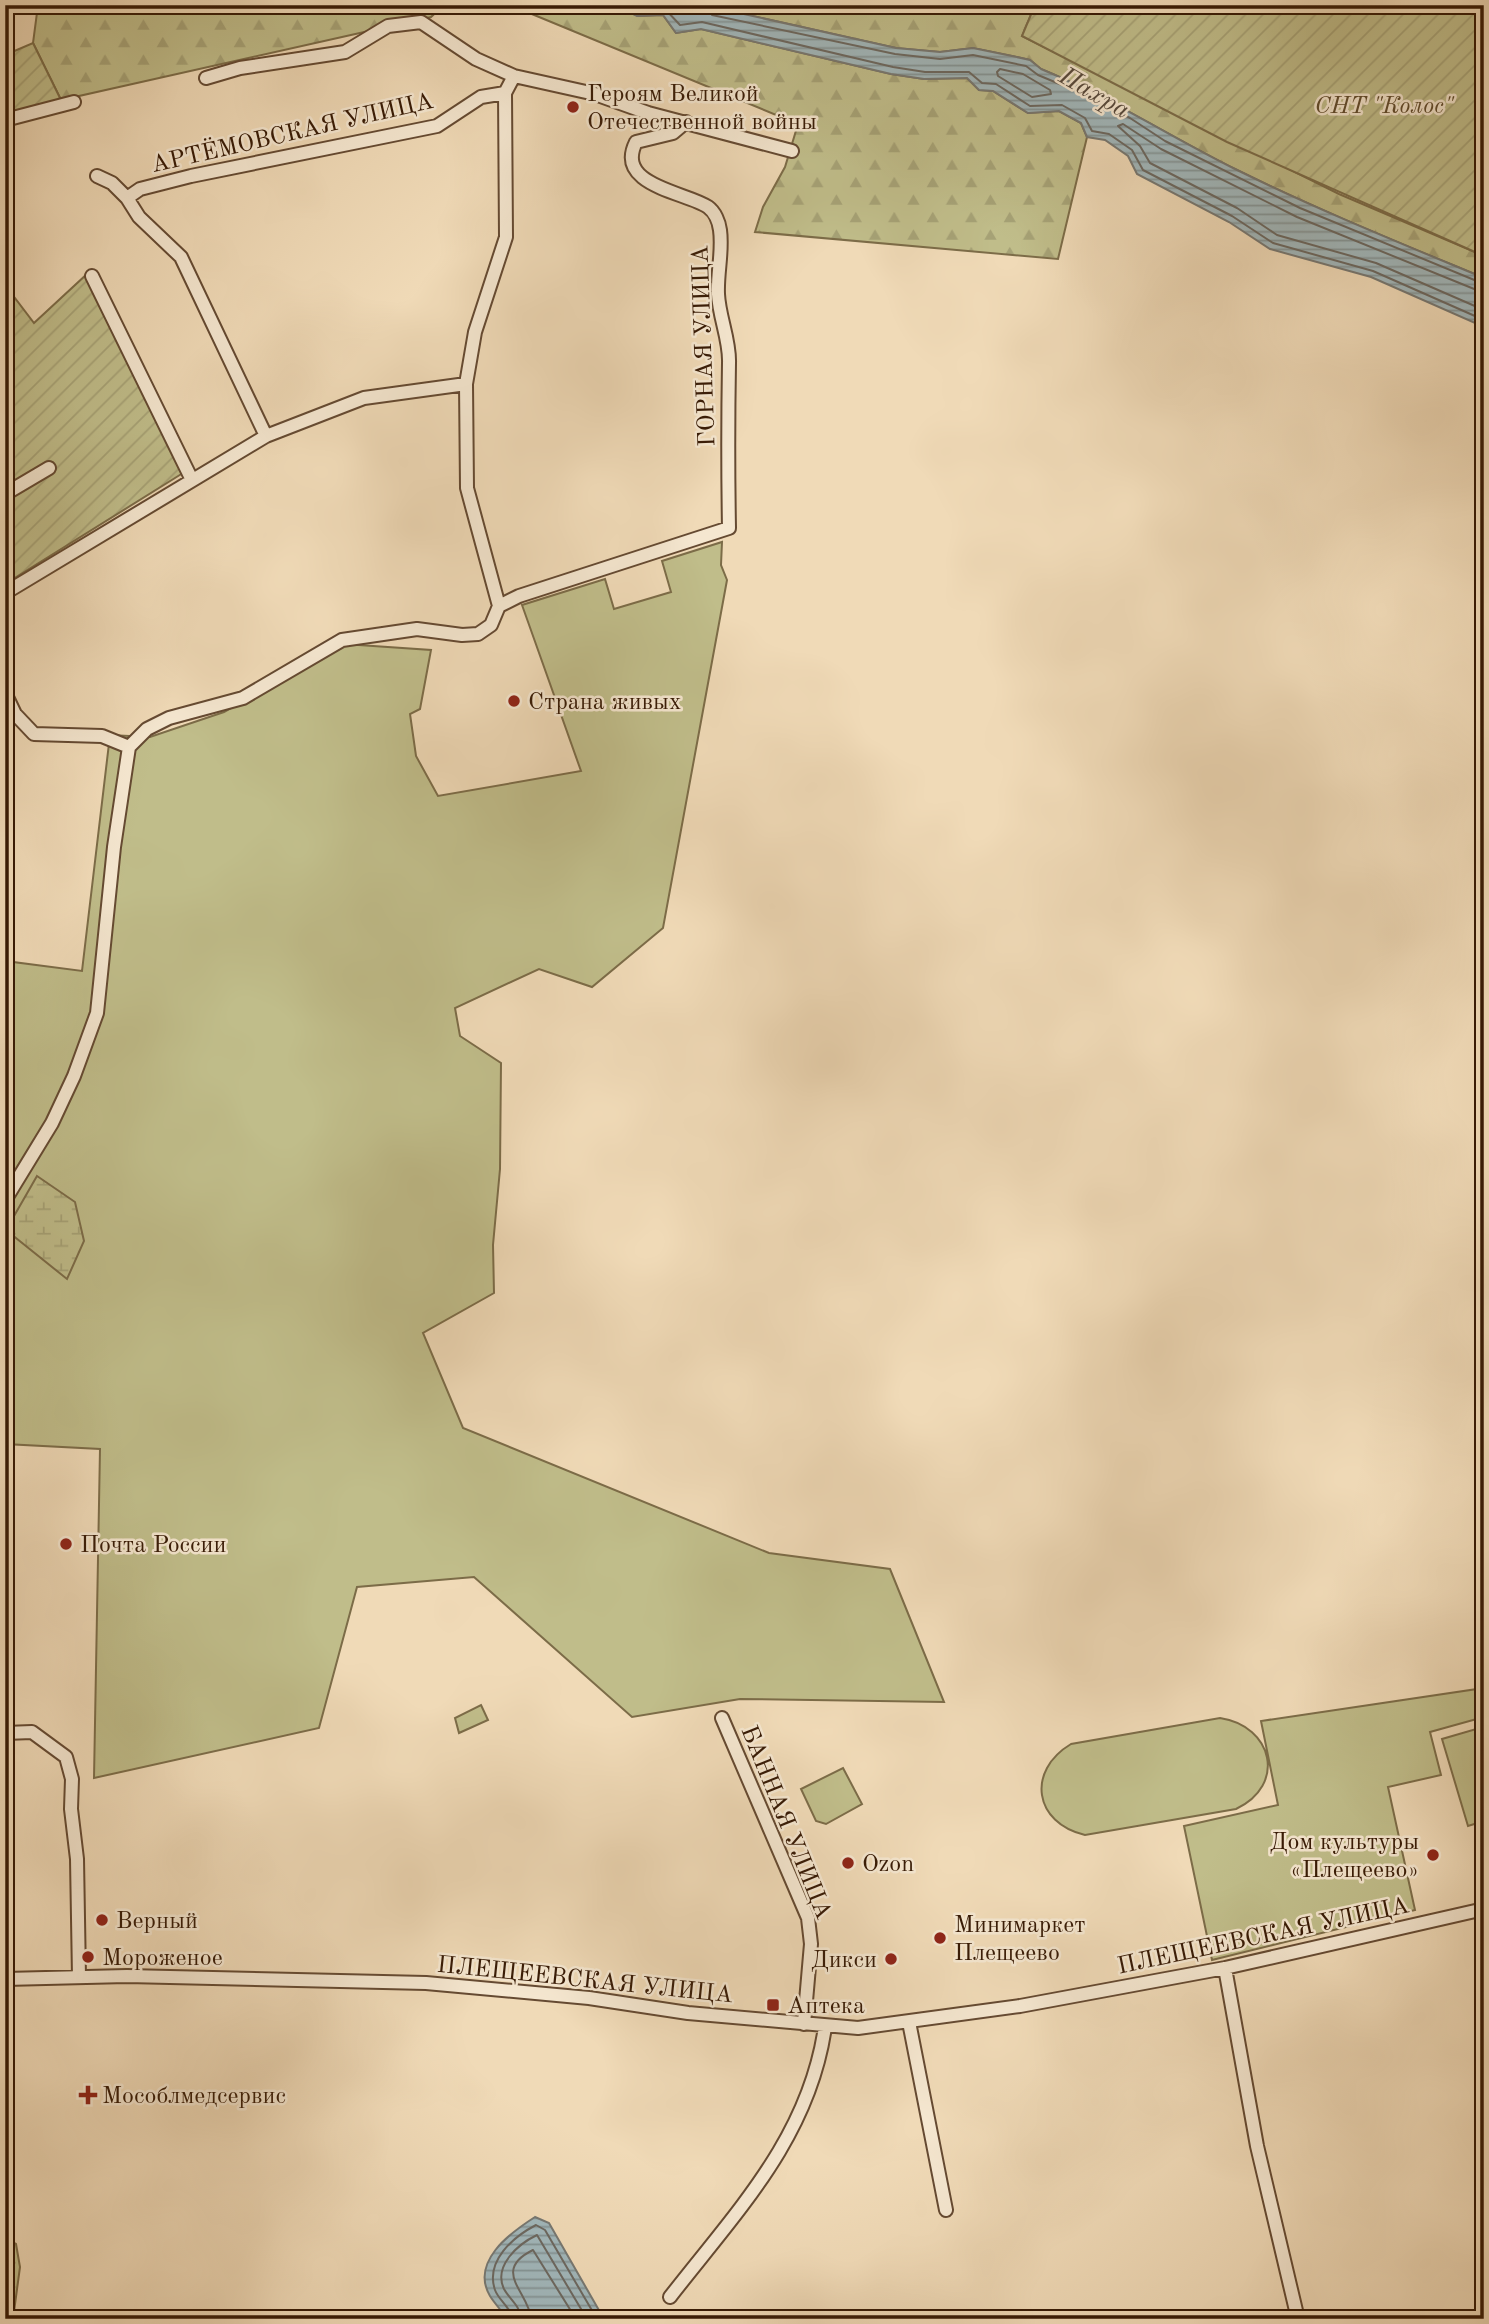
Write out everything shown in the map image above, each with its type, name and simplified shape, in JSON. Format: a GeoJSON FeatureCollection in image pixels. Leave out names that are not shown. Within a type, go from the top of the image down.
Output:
{"type":"FeatureCollection","features":[{"type":"Feature","properties":{"kind":"street"},"geometry":{"type":"LineString","coordinates":[[206,78],[240,68],[345,52],[388,26],[421,22],[476,59],[514,76],[595,94],[648,113],[792,151]]}},
{"type":"Feature","properties":{"kind":"street"},"geometry":{"type":"LineString","coordinates":[[5,1200],[52,1123],[74,1076],[97,1013],[114,847],[129,747],[146,729],[169,718],[243,698],[342,640],[417,629],[463,635],[478,634],[491,625],[499,606],[467,488],[466,384],[475,332],[506,237],[505,93],[514,76]]}},
{"type":"Feature","properties":{"kind":"street","name":"АРТЁМОВСКАЯ УЛИЦА"},"geometry":{"type":"LineString","coordinates":[[127,198],[140,189],[191,177],[437,126],[481,97],[505,93]]}},
{"type":"Feature","properties":{"kind":"street"},"geometry":{"type":"LineString","coordinates":[[5,120],[74,102]]}},
{"type":"Feature","properties":{"kind":"street","name":"ГОРНАЯ УЛИЦА"},"geometry":{"type":"LineString","coordinates":[[499,606],[519,596],[729,528],[729,362],[718,296],[720,231],[715,214],[708,207],[642,178],[634,164],[632,150],[636,142],[673,132],[687,122]]}},
{"type":"Feature","properties":{"kind":"street"},"geometry":{"type":"LineString","coordinates":[[97,176],[112,183],[127,198],[139,217],[181,257],[266,436]]}},
{"type":"Feature","properties":{"kind":"street"},"geometry":{"type":"LineString","coordinates":[[92,276],[192,480]]}},
{"type":"Feature","properties":{"kind":"street"},"geometry":{"type":"LineString","coordinates":[[5,593],[266,436],[364,398],[466,384]]}},
{"type":"Feature","properties":{"kind":"street"},"geometry":{"type":"LineString","coordinates":[[5,494],[49,468]]}},
{"type":"Feature","properties":{"kind":"street"},"geometry":{"type":"LineString","coordinates":[[5,693],[15,714],[34,734],[102,736],[129,747]]}},
{"type":"Feature","properties":{"kind":"street","name":"БАННАЯ УЛИЦА"},"geometry":{"type":"LineString","coordinates":[[722,1718],[808,1917],[811,1944],[804,2024]]}},
{"type":"Feature","properties":{"kind":"street"},"geometry":{"type":"LineString","coordinates":[[5,1733],[32,1732],[66,1758],[72,1779],[71,1809],[77,1859],[79,1978]]}},
{"type":"Feature","properties":{"kind":"street","name":"ПЛЕЩЕЕВСКАЯ УЛИЦА"},"geometry":{"type":"LineString","coordinates":[[5,1979],[301,1978],[426,1983],[825,2027],[858,2028],[1020,2006],[1225,1968],[1484,1909]]}},
{"type":"Feature","properties":{"kind":"street"},"geometry":{"type":"LineString","coordinates":[[1225,1968],[1257,2146],[1298,2319]]}},
{"type":"Feature","properties":{"kind":"street"},"geometry":{"type":"LineString","coordinates":[[909,2022],[946,2210]]}},
{"type":"Feature","properties":{"kind":"street"},"geometry":{"type":"LineString","coordinates":[[670,2297],[780,2155],[807,2099],[821,2053],[825,2027]]}},
{"type":"Feature","properties":{"kind":"green space"},"geometry":{"type":"Polygon","coordinates":[[[38,5],[444,5],[431,17],[61,100],[33,43],[38,5]]]}},
{"type":"Feature","properties":{"kind":"green space"},"geometry":{"type":"Polygon","coordinates":[[[510,5],[615,5],[638,16],[663,15],[676,33],[701,29],[891,74],[924,79],[967,78],[979,90],[993,91],[1028,113],[1059,111],[1081,123],[1087,137],[1058,259],[755,232],[763,207],[785,167],[798,124],[510,5]]]}},
{"type":"Feature","properties":{"kind":"green space"},"geometry":{"type":"Polygon","coordinates":[[[703,5],[1035,5],[1022,36],[1339,194],[1484,256],[1484,278],[1266,184],[1091,92],[1041,69],[1030,60],[973,48],[940,52],[896,48],[703,5]]]}},
{"type":"Feature","properties":{"kind":"green space","name":"СНТ \"Колос\""},"geometry":{"type":"Polygon","coordinates":[[[1035,5],[1484,5],[1484,256],[1227,142],[1022,36],[1035,5]]]}},
{"type":"Feature","properties":{"kind":"green space"},"geometry":{"type":"Polygon","coordinates":[[[33,43],[61,100],[5,117],[5,55],[33,43]]]}},
{"type":"Feature","properties":{"kind":"green space"},"geometry":{"type":"Polygon","coordinates":[[[87,274],[183,473],[5,584],[5,285],[34,323],[87,274]]]}},
{"type":"Feature","properties":{"kind":"green space"},"geometry":{"type":"Polygon","coordinates":[[[722,542],[721,565],[727,580],[663,928],[592,987],[539,969],[455,1008],[460,1036],[501,1063],[500,1169],[493,1245],[494,1293],[423,1333],[463,1428],[769,1553],[890,1569],[944,1702],[740,1699],[632,1717],[474,1577],[357,1587],[319,1728],[94,1778],[100,1449],[5,1444],[5,961],[82,971],[110,735],[150,737],[224,712],[344,644],[431,650],[420,709],[410,714],[416,756],[438,796],[581,771],[522,605],[605,579],[614,609],[671,592],[662,561],[722,542]]]}},
{"type":"Feature","properties":{"kind":"green space"},"geometry":{"type":"Polygon","coordinates":[[[37,1176],[75,1202],[84,1241],[67,1279],[6,1230],[37,1176]]]}},
{"type":"Feature","properties":{"kind":"green space"},"geometry":{"type":"Polygon","coordinates":[[[1484,1688],[1484,1717],[1430,1732],[1441,1775],[1388,1787],[1415,1910],[1212,1960],[1184,1826],[1278,1805],[1261,1721],[1484,1688]]]}},
{"type":"Feature","properties":{"kind":"green space"},"geometry":{"type":"Polygon","coordinates":[[[481,1705],[488,1720],[459,1733],[455,1718],[481,1705]]]}},
{"type":"Feature","properties":{"kind":"green space"},"geometry":{"type":"Polygon","coordinates":[[[1220,1718],[1238,1723],[1252,1732],[1262,1744],[1267,1758],[1267,1772],[1262,1786],[1252,1799],[1236,1809],[1085,1835],[1068,1829],[1055,1820],[1046,1808],[1042,1781],[1047,1768],[1057,1755],[1071,1744],[1220,1718]]]}},
{"type":"Feature","properties":{"kind":"green space"},"geometry":{"type":"Polygon","coordinates":[[[1483,1727],[1484,1821],[1468,1826],[1442,1739],[1483,1727]]]}},
{"type":"Feature","properties":{"kind":"green space"},"geometry":{"type":"Polygon","coordinates":[[[843,1768],[862,1804],[826,1824],[816,1821],[801,1789],[843,1768]]]}},
{"type":"Feature","properties":{"kind":"green space"},"geometry":{"type":"Polygon","coordinates":[[[5,2238],[16,2244],[20,2267],[13,2319],[5,2319],[5,2238]]]}},
{"type":"Feature","properties":{"kind":"water"},"geometry":{"type":"Polygon","coordinates":[[[615,5],[703,5],[896,48],[940,52],[973,48],[1030,60],[1041,69],[1091,92],[1266,184],[1484,278],[1484,327],[1371,277],[1270,249],[1229,222],[1137,174],[1128,156],[1105,140],[1087,137],[1081,123],[1059,111],[1028,113],[993,91],[979,90],[967,78],[924,79],[891,74],[701,29],[676,33],[663,15],[637,16],[615,5]]]}},
{"type":"Feature","properties":{"kind":"water"},"geometry":{"type":"Polygon","coordinates":[[[535,2217],[549,2223],[604,2319],[507,2319],[492,2299],[485,2284],[489,2260],[505,2240],[535,2217]]]}},
{"type":"Feature","properties":{"kind":"place","name":"Героям Великой Отечественной войны"},"geometry":{"type":"Point","coordinates":[573,107]}},
{"type":"Feature","properties":{"kind":"place","name":"Страна живых"},"geometry":{"type":"Point","coordinates":[514,701]}},
{"type":"Feature","properties":{"kind":"place","name":"Почта России"},"geometry":{"type":"Point","coordinates":[66,1544]}},
{"type":"Feature","properties":{"kind":"place","name":"Дом культуры «Плещеево»"},"geometry":{"type":"Point","coordinates":[1433,1855]}},
{"type":"Feature","properties":{"kind":"place","name":"Ozon"},"geometry":{"type":"Point","coordinates":[848,1863]}},
{"type":"Feature","properties":{"kind":"place","name":"Верный"},"geometry":{"type":"Point","coordinates":[102,1920]}},
{"type":"Feature","properties":{"kind":"place","name":"Минимаркет Плещеево"},"geometry":{"type":"Point","coordinates":[940,1938]}},
{"type":"Feature","properties":{"kind":"place","name":"Мороженое"},"geometry":{"type":"Point","coordinates":[88,1957]}},
{"type":"Feature","properties":{"kind":"place","name":"Дикси"},"geometry":{"type":"Point","coordinates":[891,1959]}},
{"type":"Feature","properties":{"kind":"place","name":"Аптека"},"geometry":{"type":"Point","coordinates":[773,2005]}},
{"type":"Feature","properties":{"kind":"place","name":"Мособлмедсервис"},"geometry":{"type":"Point","coordinates":[88,2095]}},
{"type":"Feature","properties":{"kind":"water label","name":"Пахра"},"geometry":{"type":"Point","coordinates":[1095,92]}}]}
